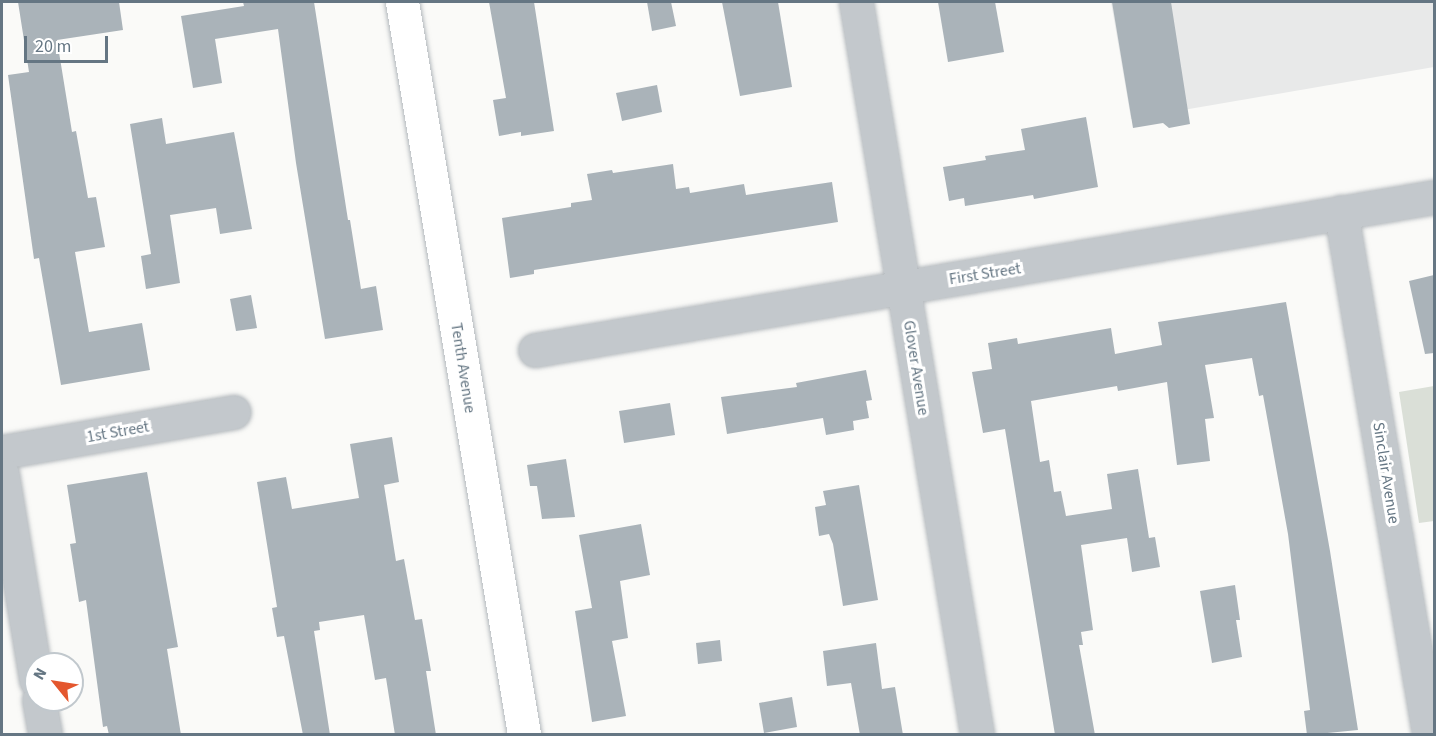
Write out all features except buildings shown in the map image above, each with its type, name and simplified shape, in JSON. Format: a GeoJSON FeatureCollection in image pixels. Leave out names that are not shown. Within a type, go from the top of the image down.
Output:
{"type":"FeatureCollection","features":[{"type":"Feature","properties":{"kind":"main road","name":"Tenth Avenue"},"geometry":{"type":"LineString","coordinates":[[402,2],[524,735]]}},
{"type":"Feature","properties":{"kind":"street","name":"Glover Avenue"},"geometry":{"type":"LineString","coordinates":[[856,2],[977,735]]}},
{"type":"Feature","properties":{"kind":"street","name":"First Street"},"geometry":{"type":"LineString","coordinates":[[535,350],[1434,197]]}},
{"type":"Feature","properties":{"kind":"street","name":"Sinclair Avenue"},"geometry":{"type":"LineString","coordinates":[[1341,212],[1430,735]]}},
{"type":"Feature","properties":{"kind":"street","name":"1st Street"},"geometry":{"type":"LineString","coordinates":[[2,452],[234,412]]}},
{"type":"Feature","properties":{"kind":"street"},"geometry":{"type":"LineString","coordinates":[[2,474],[31,652]]}},
{"type":"Feature","properties":{"kind":"street"},"geometry":{"type":"LineString","coordinates":[[41,712],[45,735]]}},
{"type":"Feature","properties":{"kind":"shaded area"},"geometry":{"type":"Polygon","coordinates":[[[1111,2],[1434,2],[1434,67],[1131,119],[1111,2]]]}},
{"type":"Feature","properties":{"kind":"shaded area"},"geometry":{"type":"Polygon","coordinates":[[[1434,386],[1434,521],[1419,523],[1399,392],[1434,386]]]}}]}
